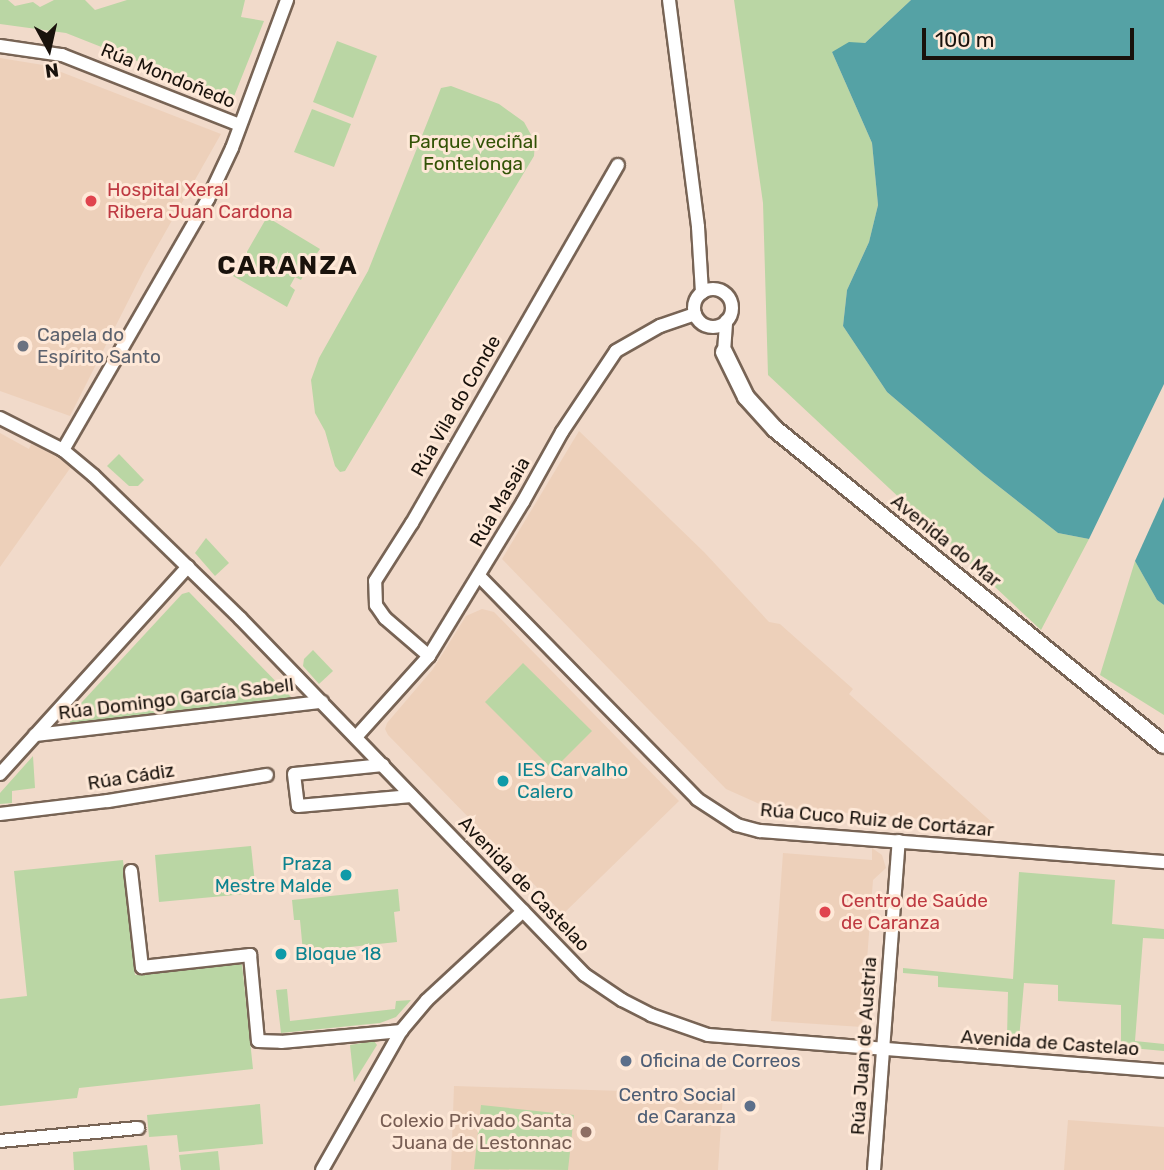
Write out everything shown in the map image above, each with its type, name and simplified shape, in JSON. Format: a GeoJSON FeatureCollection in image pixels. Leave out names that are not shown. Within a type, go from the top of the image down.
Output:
{"type":"FeatureCollection","features":[{"type":"Feature","properties":{"kind":"street"},"geometry":{"type":"LineString","coordinates":[[63,450],[208,199],[240,125],[287,0]]}},
{"type":"Feature","properties":{"kind":"street"},"geometry":{"type":"LineString","coordinates":[[669,0],[707,291]]}},
{"type":"Feature","properties":{"kind":"street","name":"Rúa Mondoñedo"},"geometry":{"type":"LineString","coordinates":[[0,46],[62,55],[240,125]]}},
{"type":"Feature","properties":{"kind":"street","name":"Rúa Vila do Conde"},"geometry":{"type":"LineString","coordinates":[[429,656],[385,618],[376,605],[375,581],[412,523],[618,165]]}},
{"type":"Feature","properties":{"kind":"street"},"geometry":{"type":"LineString","coordinates":[[707,291],[725,293],[732,304],[726,321],[718,326],[708,326],[695,314],[695,303],[707,291]]}},
{"type":"Feature","properties":{"kind":"street","name":"Rúa Masaia"},"geometry":{"type":"LineString","coordinates":[[356,737],[429,656],[479,576],[562,432],[616,351],[660,326],[695,314]]}},
{"type":"Feature","properties":{"kind":"street","name":"Avenida do Mar"},"geometry":{"type":"LineString","coordinates":[[724,352],[726,321]]}},
{"type":"Feature","properties":{"kind":"street","name":"Avenida do Mar"},"geometry":{"type":"LineString","coordinates":[[708,326],[746,397],[775,429],[1164,745]]}},
{"type":"Feature","properties":{"kind":"street","name":"Avenida de Castelao"},"geometry":{"type":"LineString","coordinates":[[0,418],[63,450],[188,567],[585,975],[622,1000],[680,1027],[708,1035],[1164,1071]]}},
{"type":"Feature","properties":{"kind":"street"},"geometry":{"type":"LineString","coordinates":[[0,774],[188,567]]}},
{"type":"Feature","properties":{"kind":"street","name":"Rúa Cuco Ruiz de Cortázar"},"geometry":{"type":"LineString","coordinates":[[479,576],[697,799],[716,814],[737,825],[760,831],[1164,862]]}},
{"type":"Feature","properties":{"kind":"street","name":"Rúa Domingo García Sabell"},"geometry":{"type":"LineString","coordinates":[[35,735],[322,702]]}},
{"type":"Feature","properties":{"kind":"street"},"geometry":{"type":"LineString","coordinates":[[383,765],[295,774],[298,806],[412,796]]}},
{"type":"Feature","properties":{"kind":"street","name":"Rúa Cádiz"},"geometry":{"type":"LineString","coordinates":[[0,814],[108,801],[267,775]]}},
{"type":"Feature","properties":{"kind":"street","name":"Rúa Juan de Austria"},"geometry":{"type":"LineString","coordinates":[[874,1170],[899,841]]}},
{"type":"Feature","properties":{"kind":"street"},"geometry":{"type":"LineString","coordinates":[[131,871],[142,967],[250,955],[258,1041],[281,1042],[401,1031]]}},
{"type":"Feature","properties":{"kind":"street"},"geometry":{"type":"LineString","coordinates":[[322,1170],[401,1031],[427,1000],[523,911]]}},
{"type":"Feature","properties":{"kind":"street"},"geometry":{"type":"LineString","coordinates":[[0,1141],[138,1128]]}},
{"type":"Feature","properties":{"kind":"shaded area","name":"Hospital Xeral Ribera Juan Cardona"},"geometry":{"type":"Polygon","coordinates":[[[0,58],[43,65],[221,134],[145,268],[70,416],[0,391],[0,58]]]}},
{"type":"Feature","properties":{"kind":"shaded area"},"geometry":{"type":"Polygon","coordinates":[[[579,431],[704,552],[769,622],[780,624],[853,689],[849,694],[995,825],[764,806],[726,789],[502,559],[579,431]]]}},
{"type":"Feature","properties":{"kind":"shaded area"},"geometry":{"type":"Polygon","coordinates":[[[0,433],[29,449],[31,444],[54,455],[71,467],[0,567],[0,433]]]}},
{"type":"Feature","properties":{"kind":"shaded area"},"geometry":{"type":"Polygon","coordinates":[[[482,609],[494,612],[679,801],[563,914],[385,729],[387,723],[433,669],[466,616],[482,609]]]}},
{"type":"Feature","properties":{"kind":"shaded area","name":"Centro de Saúde de Caranza"},"geometry":{"type":"Polygon","coordinates":[[[872,848],[882,855],[886,868],[873,880],[862,1027],[771,1021],[783,853],[872,860],[872,848]]]}},
{"type":"Feature","properties":{"kind":"shaded area","name":"Colexio Privado Santa Juana de Lestonnac"},"geometry":{"type":"Polygon","coordinates":[[[454,1086],[723,1094],[718,1170],[451,1170],[454,1086]]]}},
{"type":"Feature","properties":{"kind":"shaded area"},"geometry":{"type":"Polygon","coordinates":[[[1068,1120],[1164,1127],[1164,1170],[1064,1170],[1068,1120]]]}},
{"type":"Feature","properties":{"kind":"green space"},"geometry":{"type":"Polygon","coordinates":[[[0,0],[8,0],[15,6],[33,2],[40,7],[54,0],[85,0],[95,10],[127,0],[245,0],[241,17],[264,21],[233,99],[66,33],[0,24],[0,0]]]}},
{"type":"Feature","properties":{"kind":"green space"},"geometry":{"type":"Polygon","coordinates":[[[734,0],[911,0],[865,43],[832,52],[872,143],[878,205],[869,242],[847,290],[843,326],[887,392],[983,474],[1058,533],[1089,539],[1041,630],[768,375],[763,203],[734,0]]]}},
{"type":"Feature","properties":{"kind":"green space"},"geometry":{"type":"Polygon","coordinates":[[[337,41],[377,56],[353,118],[313,102],[337,41]]]}},
{"type":"Feature","properties":{"kind":"green space","name":"Parque veciñal Fontelonga"},"geometry":{"type":"Polygon","coordinates":[[[451,86],[499,104],[524,122],[535,142],[534,156],[345,471],[340,472],[335,466],[325,431],[315,413],[311,380],[319,358],[368,271],[441,88],[451,86]]]}},
{"type":"Feature","properties":{"kind":"green space"},"geometry":{"type":"Polygon","coordinates":[[[312,109],[351,124],[334,167],[294,152],[312,109]]]}},
{"type":"Feature","properties":{"kind":"green space"},"geometry":{"type":"Polygon","coordinates":[[[267,217],[320,249],[309,265],[304,263],[299,271],[304,274],[301,280],[295,277],[290,286],[295,290],[287,307],[233,276],[267,217]]]}},
{"type":"Feature","properties":{"kind":"green space"},"geometry":{"type":"Polygon","coordinates":[[[119,454],[144,480],[138,486],[129,486],[107,466],[119,454]]]}},
{"type":"Feature","properties":{"kind":"green space"},"geometry":{"type":"Polygon","coordinates":[[[206,538],[229,563],[215,576],[195,553],[206,538]]]}},
{"type":"Feature","properties":{"kind":"green space"},"geometry":{"type":"Polygon","coordinates":[[[1135,561],[1157,600],[1164,605],[1164,715],[1100,675],[1135,561]]]}},
{"type":"Feature","properties":{"kind":"green space"},"geometry":{"type":"Polygon","coordinates":[[[189,592],[292,698],[70,725],[70,715],[182,594],[189,592]]]}},
{"type":"Feature","properties":{"kind":"green space"},"geometry":{"type":"Polygon","coordinates":[[[313,650],[333,671],[319,684],[303,666],[304,659],[313,650]]]}},
{"type":"Feature","properties":{"kind":"green space"},"geometry":{"type":"Polygon","coordinates":[[[523,663],[592,731],[553,770],[485,702],[523,663]]]}},
{"type":"Feature","properties":{"kind":"green space"},"geometry":{"type":"Polygon","coordinates":[[[33,756],[35,788],[12,791],[12,803],[0,804],[0,793],[33,756]]]}},
{"type":"Feature","properties":{"kind":"green space"},"geometry":{"type":"Polygon","coordinates":[[[251,846],[256,893],[159,902],[155,855],[251,846]]]}},
{"type":"Feature","properties":{"kind":"green space"},"geometry":{"type":"Polygon","coordinates":[[[123,860],[135,975],[242,964],[253,1069],[79,1088],[77,1098],[0,1106],[0,999],[27,996],[14,871],[123,860]]]}},
{"type":"Feature","properties":{"kind":"green space"},"geometry":{"type":"Polygon","coordinates":[[[1019,872],[1115,880],[1112,924],[1164,929],[1164,939],[1143,938],[1135,1041],[1164,1044],[1164,1051],[1121,1047],[1121,1005],[1058,1001],[1058,985],[1024,983],[1019,1039],[1007,1038],[1008,992],[938,987],[938,976],[903,973],[903,968],[1013,979],[1019,872]]]}},
{"type":"Feature","properties":{"kind":"green space"},"geometry":{"type":"Polygon","coordinates":[[[398,889],[400,911],[394,912],[397,942],[303,952],[300,920],[294,920],[292,900],[398,889]]]}},
{"type":"Feature","properties":{"kind":"green space"},"geometry":{"type":"Polygon","coordinates":[[[287,989],[290,1021],[395,1009],[396,1001],[411,1000],[396,1017],[380,1023],[281,1033],[276,990],[287,989]]]}},
{"type":"Feature","properties":{"kind":"green space"},"geometry":{"type":"Polygon","coordinates":[[[374,1041],[377,1045],[354,1082],[350,1045],[374,1041]]]}},
{"type":"Feature","properties":{"kind":"green space"},"geometry":{"type":"Polygon","coordinates":[[[260,1104],[263,1144],[179,1152],[177,1135],[149,1137],[147,1115],[260,1104]]]}},
{"type":"Feature","properties":{"kind":"green space"},"geometry":{"type":"Polygon","coordinates":[[[481,1105],[574,1115],[568,1170],[474,1169],[481,1105]]]}},
{"type":"Feature","properties":{"kind":"green space"},"geometry":{"type":"Polygon","coordinates":[[[147,1145],[150,1170],[74,1170],[73,1152],[147,1145]]]}},
{"type":"Feature","properties":{"kind":"green space"},"geometry":{"type":"Polygon","coordinates":[[[218,1151],[220,1170],[181,1170],[179,1155],[218,1151]]]}},
{"type":"Feature","properties":{"kind":"water"},"geometry":{"type":"Polygon","coordinates":[[[911,0],[1164,0],[1164,384],[1089,539],[1058,533],[983,474],[887,392],[843,326],[847,290],[869,242],[878,205],[872,143],[832,52],[849,42],[865,43],[911,0]]]}},
{"type":"Feature","properties":{"kind":"water"},"geometry":{"type":"Polygon","coordinates":[[[1164,497],[1164,605],[1157,600],[1135,561],[1164,497]]]}},
{"type":"Feature","properties":{"kind":"place","name":"Hospital Xeral Ribera Juan Cardona"},"geometry":{"type":"Point","coordinates":[91,201]}},
{"type":"Feature","properties":{"kind":"place","name":"Capela do Espírito Santo"},"geometry":{"type":"Point","coordinates":[23,346]}},
{"type":"Feature","properties":{"kind":"place","name":"IES Carvalho Calero"},"geometry":{"type":"Point","coordinates":[503,781]}},
{"type":"Feature","properties":{"kind":"place","name":"Praza Mestre Malde"},"geometry":{"type":"Point","coordinates":[346,875]}},
{"type":"Feature","properties":{"kind":"place","name":"Centro de Saúde de Caranza"},"geometry":{"type":"Point","coordinates":[825,912]}},
{"type":"Feature","properties":{"kind":"place","name":"Bloque 18"},"geometry":{"type":"Point","coordinates":[281,954]}},
{"type":"Feature","properties":{"kind":"place","name":"Oficina de Correos"},"geometry":{"type":"Point","coordinates":[626,1061]}},
{"type":"Feature","properties":{"kind":"place","name":"Centro Social de Caranza"},"geometry":{"type":"Point","coordinates":[750,1106]}},
{"type":"Feature","properties":{"kind":"place","name":"Colexio Privado Santa Juana de Lestonnac"},"geometry":{"type":"Point","coordinates":[586,1132]}},
{"type":"Feature","properties":{"kind":"district","name":"CARANZA"},"geometry":{"type":"Point","coordinates":[288,266]}}]}
